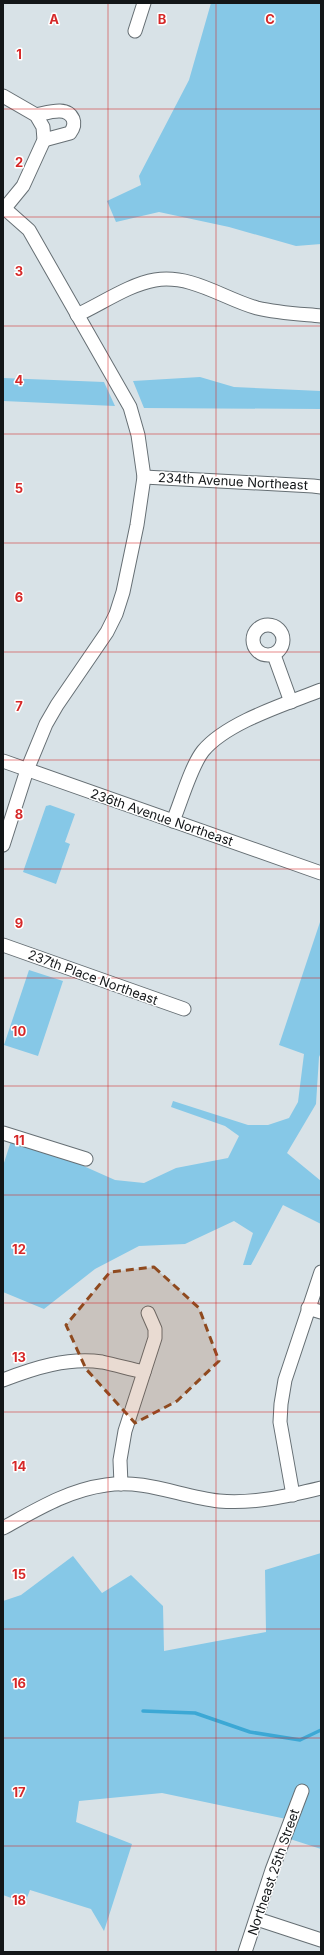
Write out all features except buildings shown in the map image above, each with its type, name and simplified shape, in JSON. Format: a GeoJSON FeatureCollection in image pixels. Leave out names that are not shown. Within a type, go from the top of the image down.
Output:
{"type":"FeatureCollection","features":[{"type":"Feature","properties":{"kind":"street"},"geometry":{"type":"LineString","coordinates":[[135,31],[144,3]]}},
{"type":"Feature","properties":{"kind":"street"},"geometry":{"type":"LineString","coordinates":[[3,96],[36,115],[43,128],[44,140],[23,186],[4,207],[29,230],[130,407],[138,435],[144,477],[137,525],[116,614],[104,637],[50,718],[27,770],[3,845]]}},
{"type":"Feature","properties":{"kind":"street"},"geometry":{"type":"LineString","coordinates":[[36,115],[63,110],[70,114],[74,120],[70,133],[44,140]]}},
{"type":"Feature","properties":{"kind":"street"},"geometry":{"type":"LineString","coordinates":[[78,315],[136,286],[156,280],[192,283],[257,307],[298,314],[321,316]]}},
{"type":"Feature","properties":{"kind":"street","name":"234th Avenue Northeast"},"geometry":{"type":"LineString","coordinates":[[144,477],[313,486],[321,488]]}},
{"type":"Feature","properties":{"kind":"street"},"geometry":{"type":"LineString","coordinates":[[274,655],[291,702]]}},
{"type":"Feature","properties":{"kind":"street"},"geometry":{"type":"LineString","coordinates":[[173,821],[203,751],[231,728],[291,702],[319,693]]}},
{"type":"Feature","properties":{"kind":"street","name":"236th Avenue Northeast"},"geometry":{"type":"LineString","coordinates":[[3,761],[321,873]]}},
{"type":"Feature","properties":{"kind":"street","name":"237th Place Northeast"},"geometry":{"type":"LineString","coordinates":[[3,945],[184,1009]]}},
{"type":"Feature","properties":{"kind":"street"},"geometry":{"type":"LineString","coordinates":[[3,1133],[86,1159]]}},
{"type":"Feature","properties":{"kind":"street"},"geometry":{"type":"LineString","coordinates":[[293,1495],[280,1422],[281,1404],[285,1380],[321,1272]]}},
{"type":"Feature","properties":{"kind":"street"},"geometry":{"type":"LineString","coordinates":[[308,1308],[321,1312]]}},
{"type":"Feature","properties":{"kind":"street"},"geometry":{"type":"LineString","coordinates":[[121,1484],[120,1460],[122,1447],[155,1338],[155,1329],[148,1313]]}},
{"type":"Feature","properties":{"kind":"street"},"geometry":{"type":"LineString","coordinates":[[4,1376],[53,1364],[78,1361],[101,1362],[144,1372]]}},
{"type":"Feature","properties":{"kind":"street"},"geometry":{"type":"LineString","coordinates":[[3,1528],[57,1498],[100,1486],[121,1484],[165,1489],[218,1501],[241,1502],[293,1495],[321,1488]]}},
{"type":"Feature","properties":{"kind":"street","name":"Northeast 25th Street"},"geometry":{"type":"LineString","coordinates":[[245,1952],[272,1870],[302,1791]]}},
{"type":"Feature","properties":{"kind":"street"},"geometry":{"type":"LineString","coordinates":[[257,1919],[321,1940]]}},
{"type":"Feature","properties":{"kind":"highlighted area"},"geometry":{"type":"Polygon","coordinates":[[[154,1267],[199,1308],[219,1361],[177,1401],[135,1423],[86,1369],[66,1325],[110,1272],[154,1267]]]}},
{"type":"Feature","properties":{"kind":"shaded area"},"geometry":{"type":"Polygon","coordinates":[[[211,3],[321,3],[321,244],[296,246],[229,227],[159,212],[116,222],[107,201],[141,185],[139,176],[189,80],[211,3]]]}},
{"type":"Feature","properties":{"kind":"shaded area"},"geometry":{"type":"Polygon","coordinates":[[[200,377],[234,387],[321,391],[321,409],[144,408],[133,381],[200,377]]]}},
{"type":"Feature","properties":{"kind":"shaded area"},"geometry":{"type":"Polygon","coordinates":[[[3,378],[104,382],[115,406],[3,401],[3,378]]]}},
{"type":"Feature","properties":{"kind":"shaded area"},"geometry":{"type":"Polygon","coordinates":[[[50,805],[75,814],[65,842],[70,844],[56,884],[23,872],[46,806],[50,805]]]}},
{"type":"Feature","properties":{"kind":"shaded area"},"geometry":{"type":"Polygon","coordinates":[[[321,919],[321,1053],[319,1057],[316,1104],[287,1153],[321,1181],[321,1224],[283,1205],[251,1265],[243,1265],[253,1233],[234,1221],[185,1244],[139,1246],[95,1269],[44,1309],[3,1292],[3,1166],[11,1141],[79,1164],[115,1180],[144,1183],[176,1168],[228,1158],[239,1136],[225,1126],[171,1107],[173,1101],[248,1125],[268,1125],[289,1118],[298,1102],[304,1054],[279,1045],[321,919]]]}},
{"type":"Feature","properties":{"kind":"shaded area"},"geometry":{"type":"Polygon","coordinates":[[[29,970],[63,981],[38,1056],[4,1045],[29,970]]]}},
{"type":"Feature","properties":{"kind":"shaded area"},"geometry":{"type":"Polygon","coordinates":[[[321,1553],[321,1849],[290,1839],[296,1821],[162,1793],[79,1801],[76,1822],[132,1844],[104,1931],[91,1909],[30,1890],[25,1903],[3,1895],[3,1601],[21,1595],[73,1556],[102,1593],[131,1575],[163,1606],[164,1651],[266,1632],[265,1570],[321,1553]]]}},
{"type":"Feature","properties":{"kind":"waterway"},"geometry":{"type":"LineString","coordinates":[[143,1711],[195,1713],[250,1732],[300,1740],[321,1730]]}}]}
